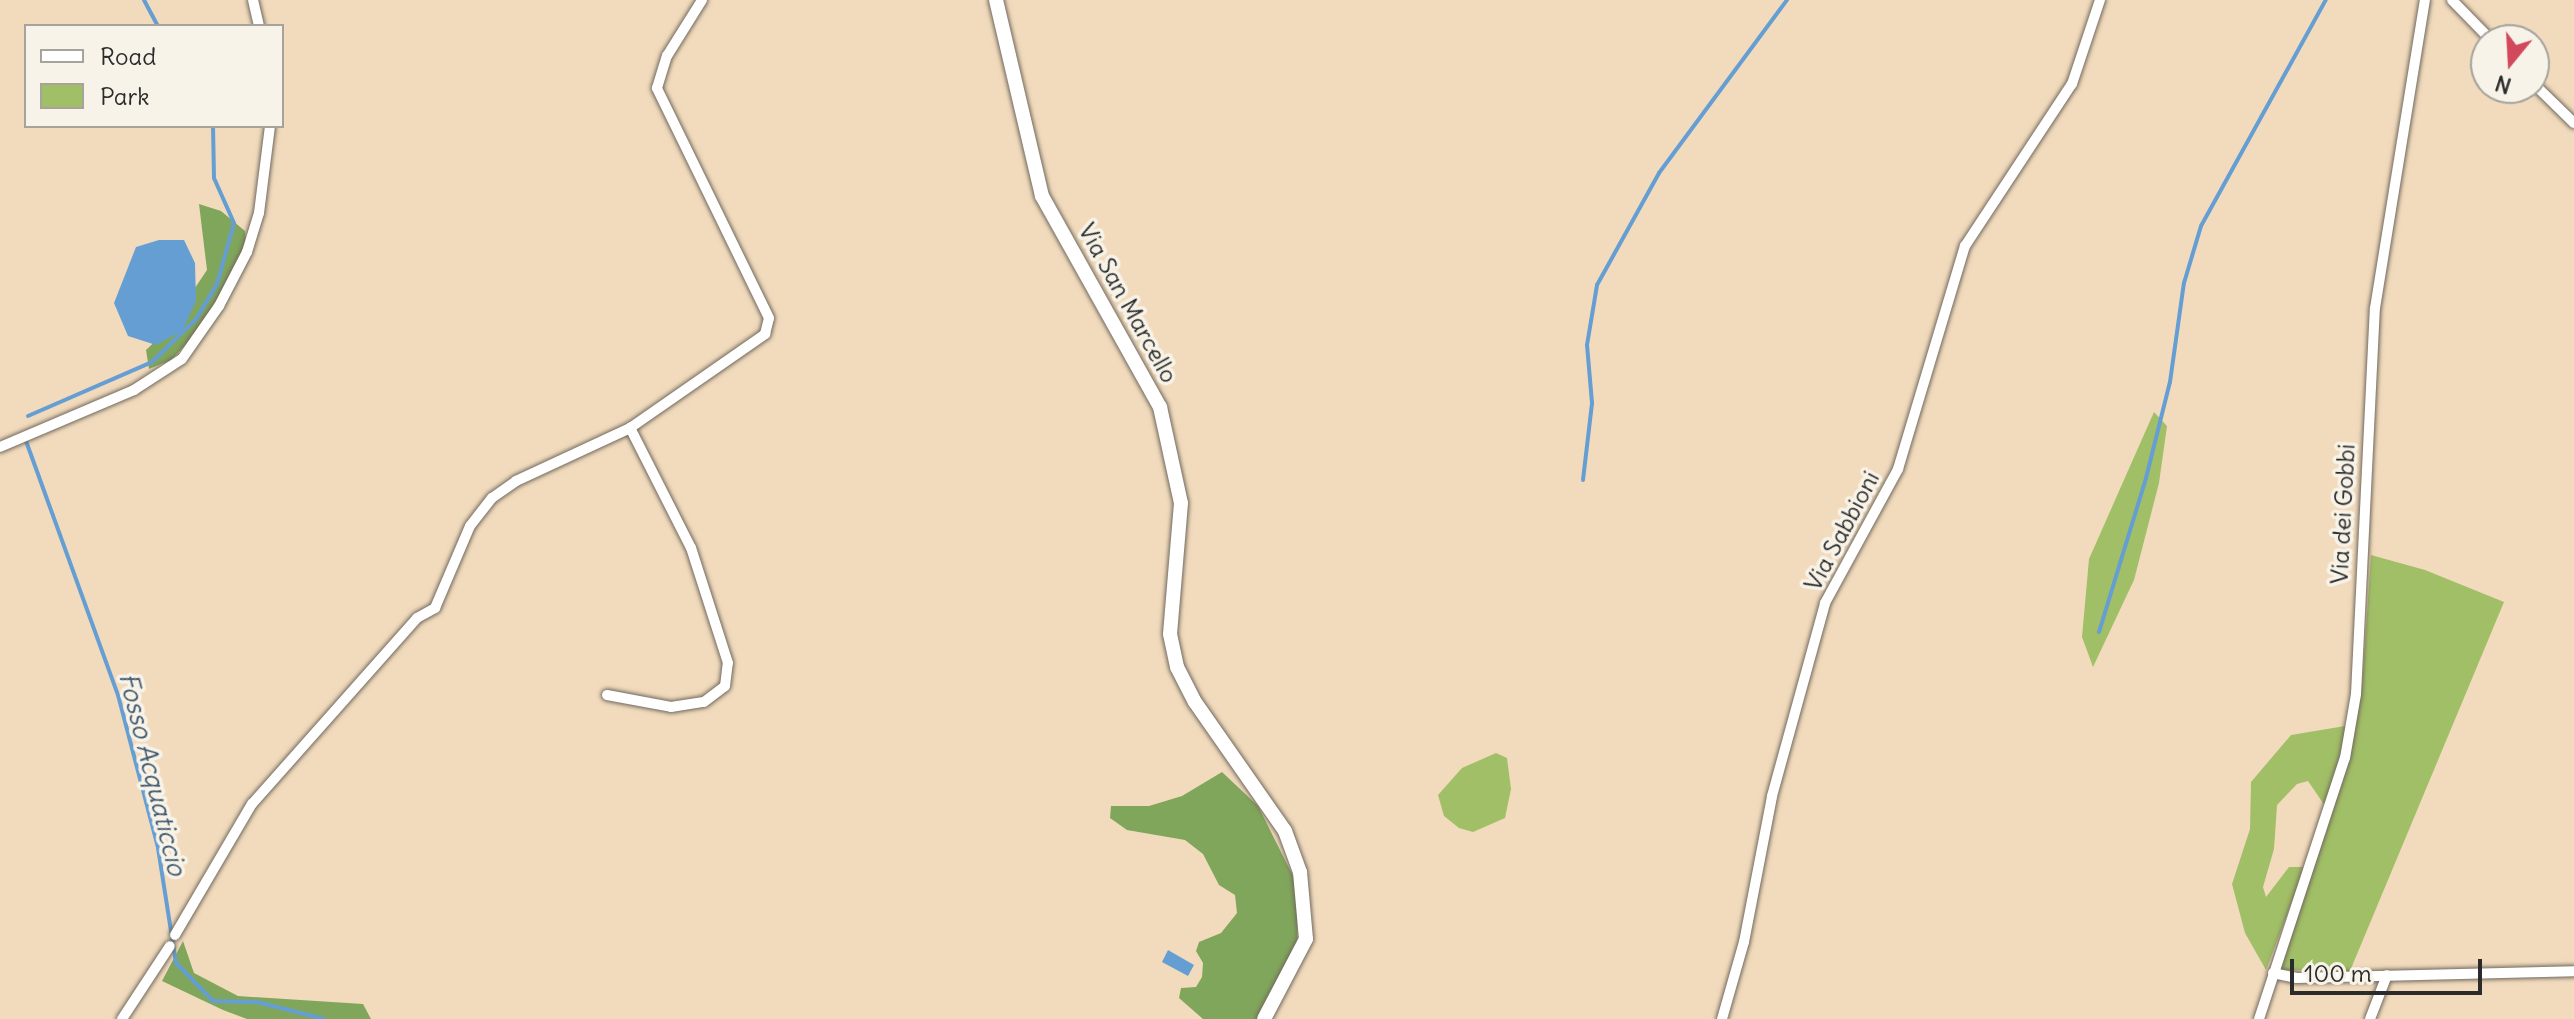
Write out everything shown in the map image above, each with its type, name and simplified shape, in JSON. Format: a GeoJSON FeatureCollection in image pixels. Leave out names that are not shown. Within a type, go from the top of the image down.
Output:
{"type":"FeatureCollection","features":[{"type":"Feature","properties":{"kind":"main road","name":"Via San Marcello"},"geometry":{"type":"LineString","coordinates":[[996,0],[1029,159],[1042,196],[1160,407],[1181,503],[1170,634],[1177,667],[1195,702],[1285,831],[1300,872],[1306,939],[1264,1019]]}},
{"type":"Feature","properties":{"kind":"street"},"geometry":{"type":"LineString","coordinates":[[253,0],[259,24]]}},
{"type":"Feature","properties":{"kind":"street"},"geometry":{"type":"LineString","coordinates":[[175,935],[252,804],[417,618],[435,608],[470,526],[492,498],[516,481],[630,428],[765,334],[769,318],[657,88],[667,56],[702,0]]}},
{"type":"Feature","properties":{"kind":"street","name":"Via Sabbioni"},"geometry":{"type":"LineString","coordinates":[[1722,1019],[1744,942],[1772,796],[1825,603],[1898,469],[1965,246],[2072,84],[2100,0]]}},
{"type":"Feature","properties":{"kind":"street","name":"Via dei Gobbi"},"geometry":{"type":"LineString","coordinates":[[2259,1019],[2345,758],[2356,694],[2375,308],[2425,0]]}},
{"type":"Feature","properties":{"kind":"street"},"geometry":{"type":"LineString","coordinates":[[2452,0],[2475,24]]}},
{"type":"Feature","properties":{"kind":"street"},"geometry":{"type":"LineString","coordinates":[[2550,100],[2574,123]]}},
{"type":"Feature","properties":{"kind":"street"},"geometry":{"type":"LineString","coordinates":[[0,447],[134,390],[182,359],[219,306],[247,252],[259,213],[270,128]]}},
{"type":"Feature","properties":{"kind":"street"},"geometry":{"type":"LineString","coordinates":[[607,695],[671,707],[704,702],[725,686],[728,663],[691,548],[630,428]]}},
{"type":"Feature","properties":{"kind":"street"},"geometry":{"type":"LineString","coordinates":[[122,1019],[170,946]]}},
{"type":"Feature","properties":{"kind":"street"},"geometry":{"type":"LineString","coordinates":[[2273,973],[2296,978],[2574,971]]}},
{"type":"Feature","properties":{"kind":"street"},"geometry":{"type":"LineString","coordinates":[[2370,1019],[2387,975]]}},
{"type":"Feature","properties":{"kind":"green space"},"geometry":{"type":"Polygon","coordinates":[[[199,204],[221,211],[245,231],[246,246],[234,275],[189,341],[171,360],[149,369],[146,350],[166,331],[207,270],[199,204]]]}},
{"type":"Feature","properties":{"kind":"green space"},"geometry":{"type":"Polygon","coordinates":[[[2154,412],[2167,426],[2159,483],[2134,580],[2093,667],[2082,637],[2089,559],[2154,412]]]}},
{"type":"Feature","properties":{"kind":"green space"},"geometry":{"type":"Polygon","coordinates":[[[2371,555],[2425,570],[2504,602],[2350,971],[2280,970],[2351,752],[2362,687],[2371,555]]]}},
{"type":"Feature","properties":{"kind":"green space"},"geometry":{"type":"Polygon","coordinates":[[[2345,726],[2343,755],[2325,806],[2308,781],[2297,784],[2277,805],[2274,849],[2263,887],[2266,897],[2289,867],[2305,867],[2266,970],[2245,933],[2232,884],[2250,829],[2251,782],[2291,735],[2345,726]]]}},
{"type":"Feature","properties":{"kind":"green space"},"geometry":{"type":"Polygon","coordinates":[[[1496,753],[1507,758],[1511,789],[1505,818],[1473,832],[1459,828],[1444,816],[1438,795],[1462,768],[1496,753]]]}},
{"type":"Feature","properties":{"kind":"green space"},"geometry":{"type":"Polygon","coordinates":[[[1222,772],[1258,806],[1298,886],[1297,953],[1258,1019],[1203,1019],[1179,998],[1181,988],[1196,987],[1202,977],[1203,963],[1196,951],[1199,942],[1221,933],[1237,913],[1235,895],[1219,885],[1203,854],[1185,840],[1127,830],[1110,818],[1111,806],[1149,806],[1182,796],[1222,772]]]}},
{"type":"Feature","properties":{"kind":"green space"},"geometry":{"type":"Polygon","coordinates":[[[183,941],[194,973],[238,996],[363,1004],[371,1019],[247,1019],[223,1010],[162,981],[183,941]]]}},
{"type":"Feature","properties":{"kind":"water"},"geometry":{"type":"Polygon","coordinates":[[[159,240],[184,240],[195,263],[196,301],[182,331],[156,345],[128,336],[114,303],[136,247],[159,240]]]}},
{"type":"Feature","properties":{"kind":"water"},"geometry":{"type":"Polygon","coordinates":[[[1168,950],[1194,965],[1188,976],[1162,962],[1168,950]]]}},
{"type":"Feature","properties":{"kind":"waterway","name":"Fosso Acquaticcio"},"geometry":{"type":"LineString","coordinates":[[144,0],[157,24]]}},
{"type":"Feature","properties":{"kind":"waterway"},"geometry":{"type":"LineString","coordinates":[[1583,480],[1592,403],[1587,345],[1597,285],[1659,173],[1787,0]]}},
{"type":"Feature","properties":{"kind":"waterway"},"geometry":{"type":"LineString","coordinates":[[2099,632],[2146,478],[2170,382],[2184,283],[2201,226],[2326,0]]}},
{"type":"Feature","properties":{"kind":"waterway","name":"Fosso Acquaticcio"},"geometry":{"type":"LineString","coordinates":[[28,416],[152,362],[196,319],[217,284],[234,223],[214,178],[213,128]]}},
{"type":"Feature","properties":{"kind":"waterway","name":"Fosso Acquaticcio"},"geometry":{"type":"LineString","coordinates":[[26,441],[118,695],[158,848],[176,963],[213,1001],[257,1002],[324,1019]]}}]}
